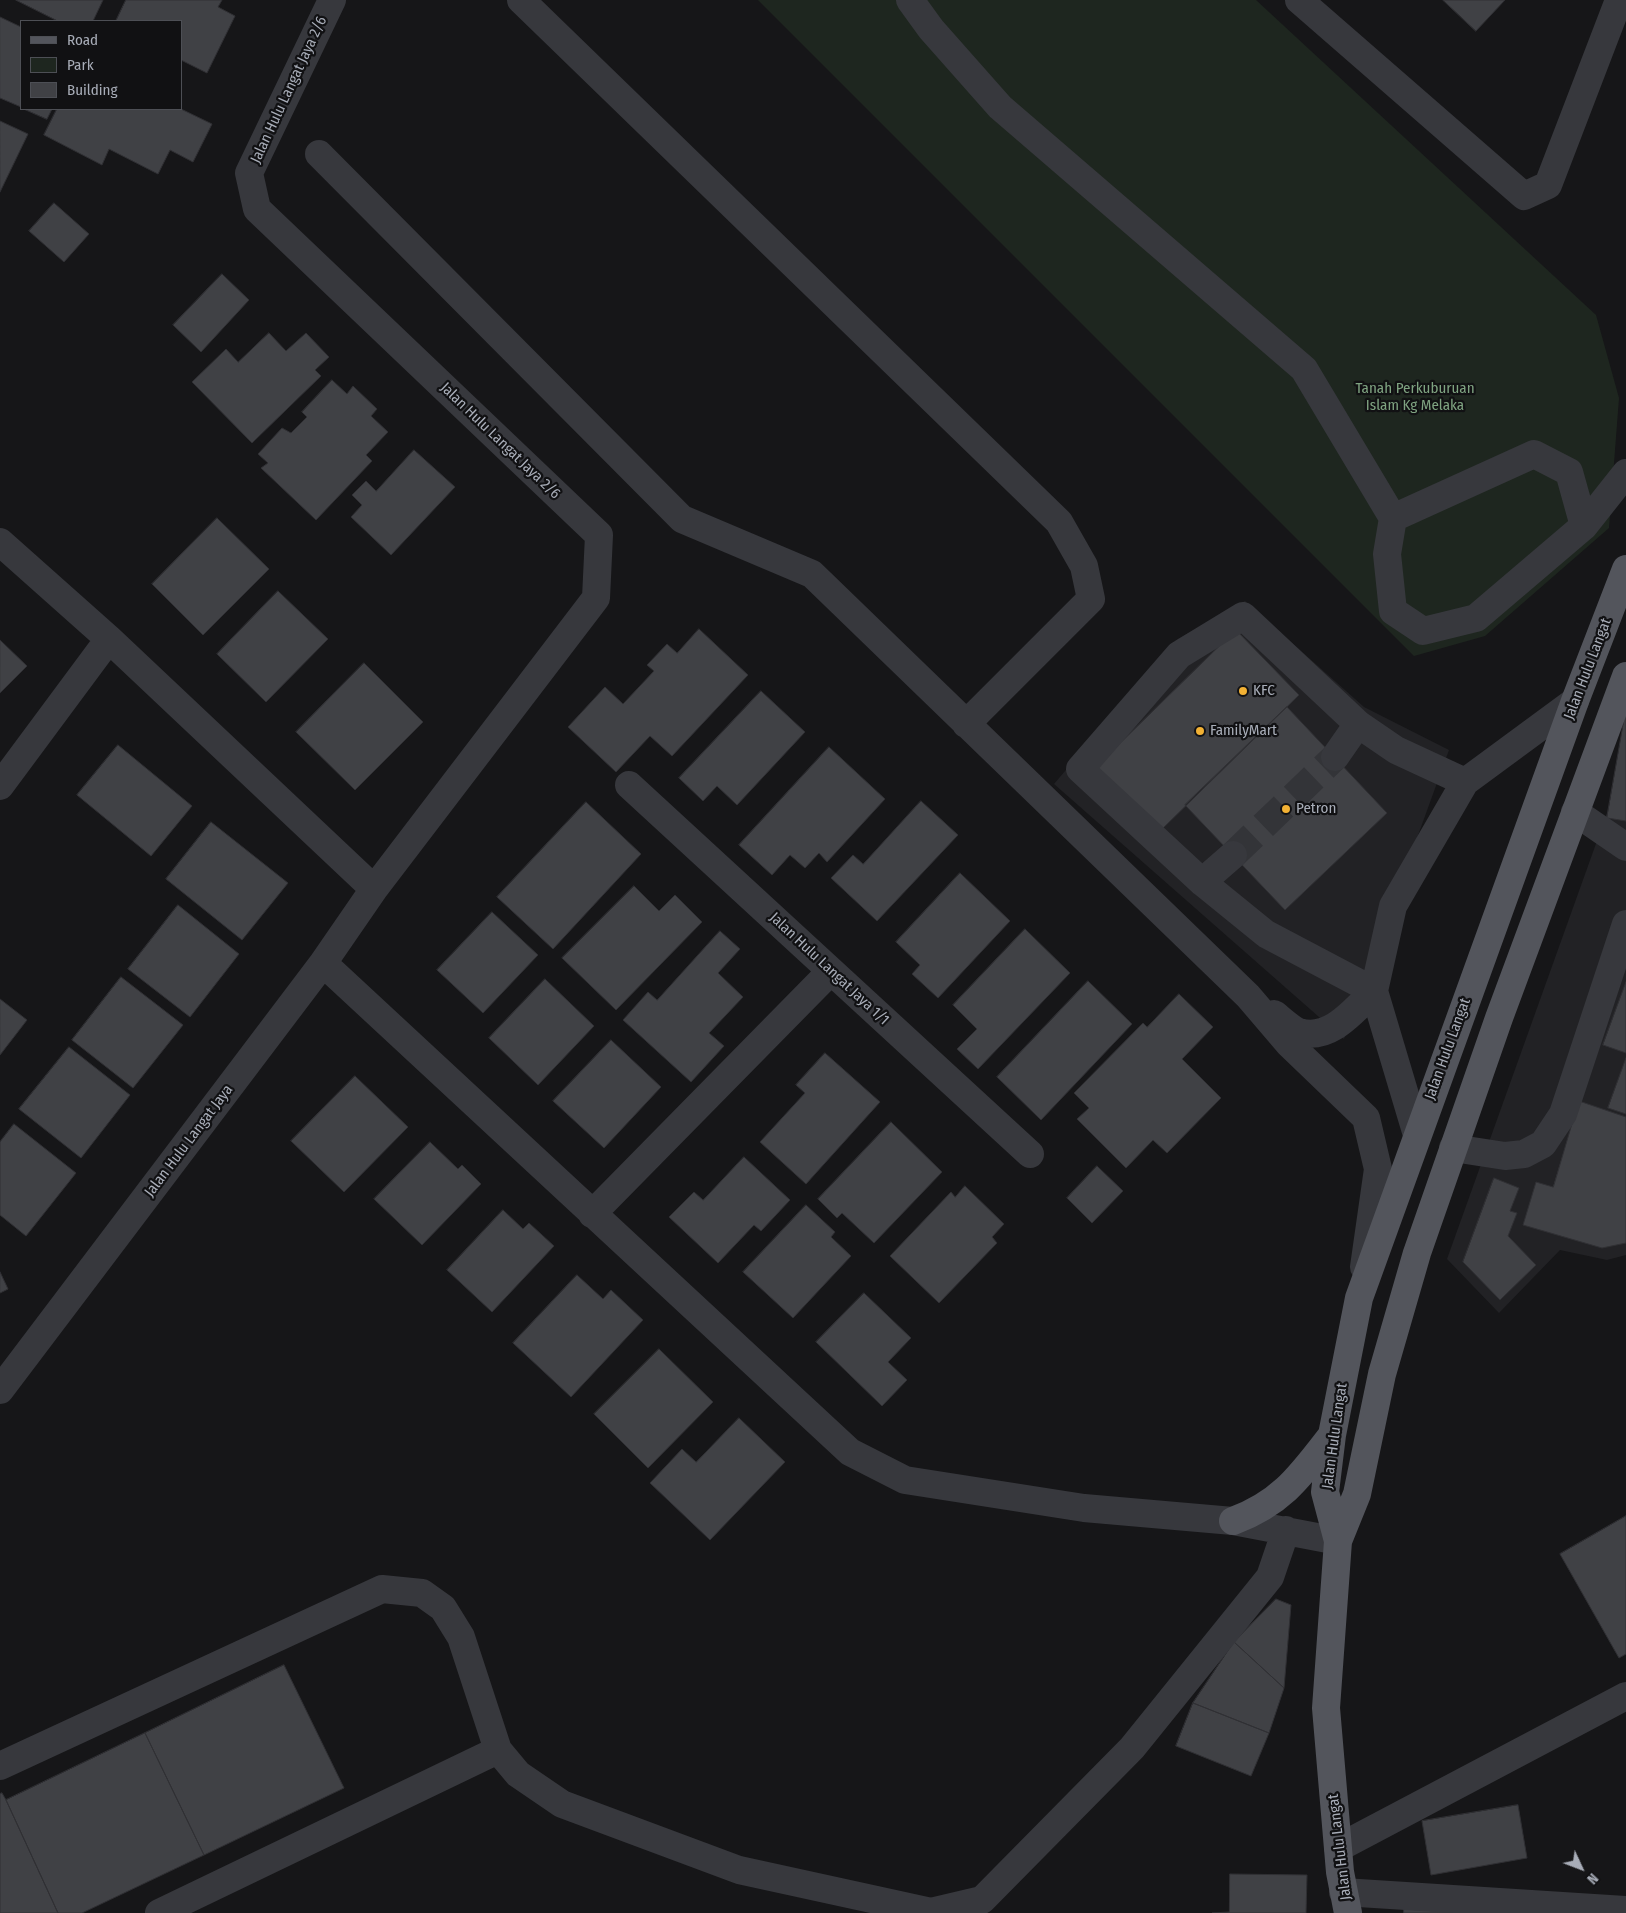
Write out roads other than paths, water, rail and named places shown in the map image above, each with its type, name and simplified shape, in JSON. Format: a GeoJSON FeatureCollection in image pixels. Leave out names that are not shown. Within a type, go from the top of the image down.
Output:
{"type":"FeatureCollection","features":[{"type":"Feature","properties":{"kind":"main road","name":"Jalan Hulu Langat"},"geometry":{"type":"LineString","coordinates":[[1338,1541],[1325,1492],[1332,1436],[1359,1298],[1416,1136],[1575,702],[1626,569]]}},
{"type":"Feature","properties":{"kind":"main road","name":"Jalan Hulu Langat"},"geometry":{"type":"LineString","coordinates":[[1346,1902],[1338,1848],[1326,1708],[1338,1541],[1357,1494],[1382,1374],[1418,1253],[1453,1148],[1626,676]]}},
{"type":"Feature","properties":{"kind":"main road"},"geometry":{"type":"LineString","coordinates":[[1233,1521],[1255,1512],[1277,1499],[1332,1436]]}},
{"type":"Feature","properties":{"kind":"street","name":"Jalan Hulu Langat Jaya 2/6"},"geometry":{"type":"LineString","coordinates":[[332,0],[249,173],[257,209],[599,535],[596,598],[374,889]]}},
{"type":"Feature","properties":{"kind":"street"},"geometry":{"type":"LineString","coordinates":[[521,0],[1059,522],[1084,566],[1091,599],[966,724]]}},
{"type":"Feature","properties":{"kind":"street"},"geometry":{"type":"LineString","coordinates":[[910,0],[931,29],[1000,107],[1304,369],[1393,518],[1387,554],[1393,611],[1423,631],[1476,618],[1584,526],[1626,473]]}},
{"type":"Feature","properties":{"kind":"street"},"geometry":{"type":"LineString","coordinates":[[1299,0],[1524,196],[1548,185],[1619,0]]}},
{"type":"Feature","properties":{"kind":"street"},"geometry":{"type":"LineString","coordinates":[[320,154],[682,519],[812,574],[1248,996],[1289,1044],[1366,1118],[1378,1168],[1359,1298]]}},
{"type":"Feature","properties":{"kind":"street"},"geometry":{"type":"LineString","coordinates":[[1393,518],[1534,454],[1569,472],[1584,526]]}},
{"type":"Feature","properties":{"kind":"street"},"geometry":{"type":"LineString","coordinates":[[0,542],[109,639],[374,889]]}},
{"type":"Feature","properties":{"kind":"street"},"geometry":{"type":"LineString","coordinates":[[1374,991],[1266,934],[1202,882],[1080,769],[1179,655],[1243,616],[1358,724],[1396,750],[1465,782]]}},
{"type":"Feature","properties":{"kind":"street"},"geometry":{"type":"LineString","coordinates":[[0,786],[109,639]]}},
{"type":"Feature","properties":{"kind":"street"},"geometry":{"type":"LineString","coordinates":[[1416,1136],[1374,991],[1393,906],[1465,782],[1575,702]]}},
{"type":"Feature","properties":{"kind":"street"},"geometry":{"type":"LineString","coordinates":[[1335,757],[1358,724]]}},
{"type":"Feature","properties":{"kind":"street","name":"Jalan Hulu Langat Jaya 1/1"},"geometry":{"type":"LineString","coordinates":[[629,785],[1030,1154]]}},
{"type":"Feature","properties":{"kind":"street"},"geometry":{"type":"LineString","coordinates":[[1575,812],[1626,847]]}},
{"type":"Feature","properties":{"kind":"street"},"geometry":{"type":"LineString","coordinates":[[1202,882],[1232,855]]}},
{"type":"Feature","properties":{"kind":"street","name":"Jalan Hulu Langat Jaya"},"geometry":{"type":"LineString","coordinates":[[0,1390],[323,963],[374,889]]}},
{"type":"Feature","properties":{"kind":"street"},"geometry":{"type":"LineString","coordinates":[[1453,1148],[1506,1156],[1524,1154],[1543,1144],[1563,1114],[1626,924]]}},
{"type":"Feature","properties":{"kind":"street"},"geometry":{"type":"LineString","coordinates":[[323,963],[850,1452],[905,1480],[1084,1508],[1233,1521],[1338,1541]]}},
{"type":"Feature","properties":{"kind":"street"},"geometry":{"type":"LineString","coordinates":[[592,1214],[831,971]]}},
{"type":"Feature","properties":{"kind":"street"},"geometry":{"type":"LineString","coordinates":[[1248,996],[1299,1032],[1322,1034],[1342,1022],[1374,991]]}},
{"type":"Feature","properties":{"kind":"street"},"geometry":{"type":"LineString","coordinates":[[0,1766],[382,1589],[422,1593],[443,1608],[461,1637],[498,1750],[518,1774],[562,1804],[739,1870],[931,1912],[979,1906],[1132,1748],[1270,1577],[1286,1530]]}},
{"type":"Feature","properties":{"kind":"street"},"geometry":{"type":"LineString","coordinates":[[1338,1848],[1626,1696]]}},
{"type":"Feature","properties":{"kind":"street"},"geometry":{"type":"LineString","coordinates":[[159,1913],[498,1750]]}},
{"type":"Feature","properties":{"kind":"street"},"geometry":{"type":"LineString","coordinates":[[1346,1902],[1626,1910]]}},
{"type":"Feature","properties":{"kind":"tunnel"},"geometry":{"type":"LineString","coordinates":[[1233,855],[1335,757]]}},
{"type":"Feature","properties":{"kind":"place","name":"KFC"},"geometry":{"type":"Point","coordinates":[1243,691]}},
{"type":"Feature","properties":{"kind":"place","name":"FamilyMart"},"geometry":{"type":"Point","coordinates":[1200,731]}},
{"type":"Feature","properties":{"kind":"place","name":"Petron"},"geometry":{"type":"Point","coordinates":[1286,809]}},
{"type":"Feature","properties":{"kind":"park label","name":"Tanah Perkuburuan Islam Kg Melaka"},"geometry":{"type":"Point","coordinates":[1415,398]}}]}
